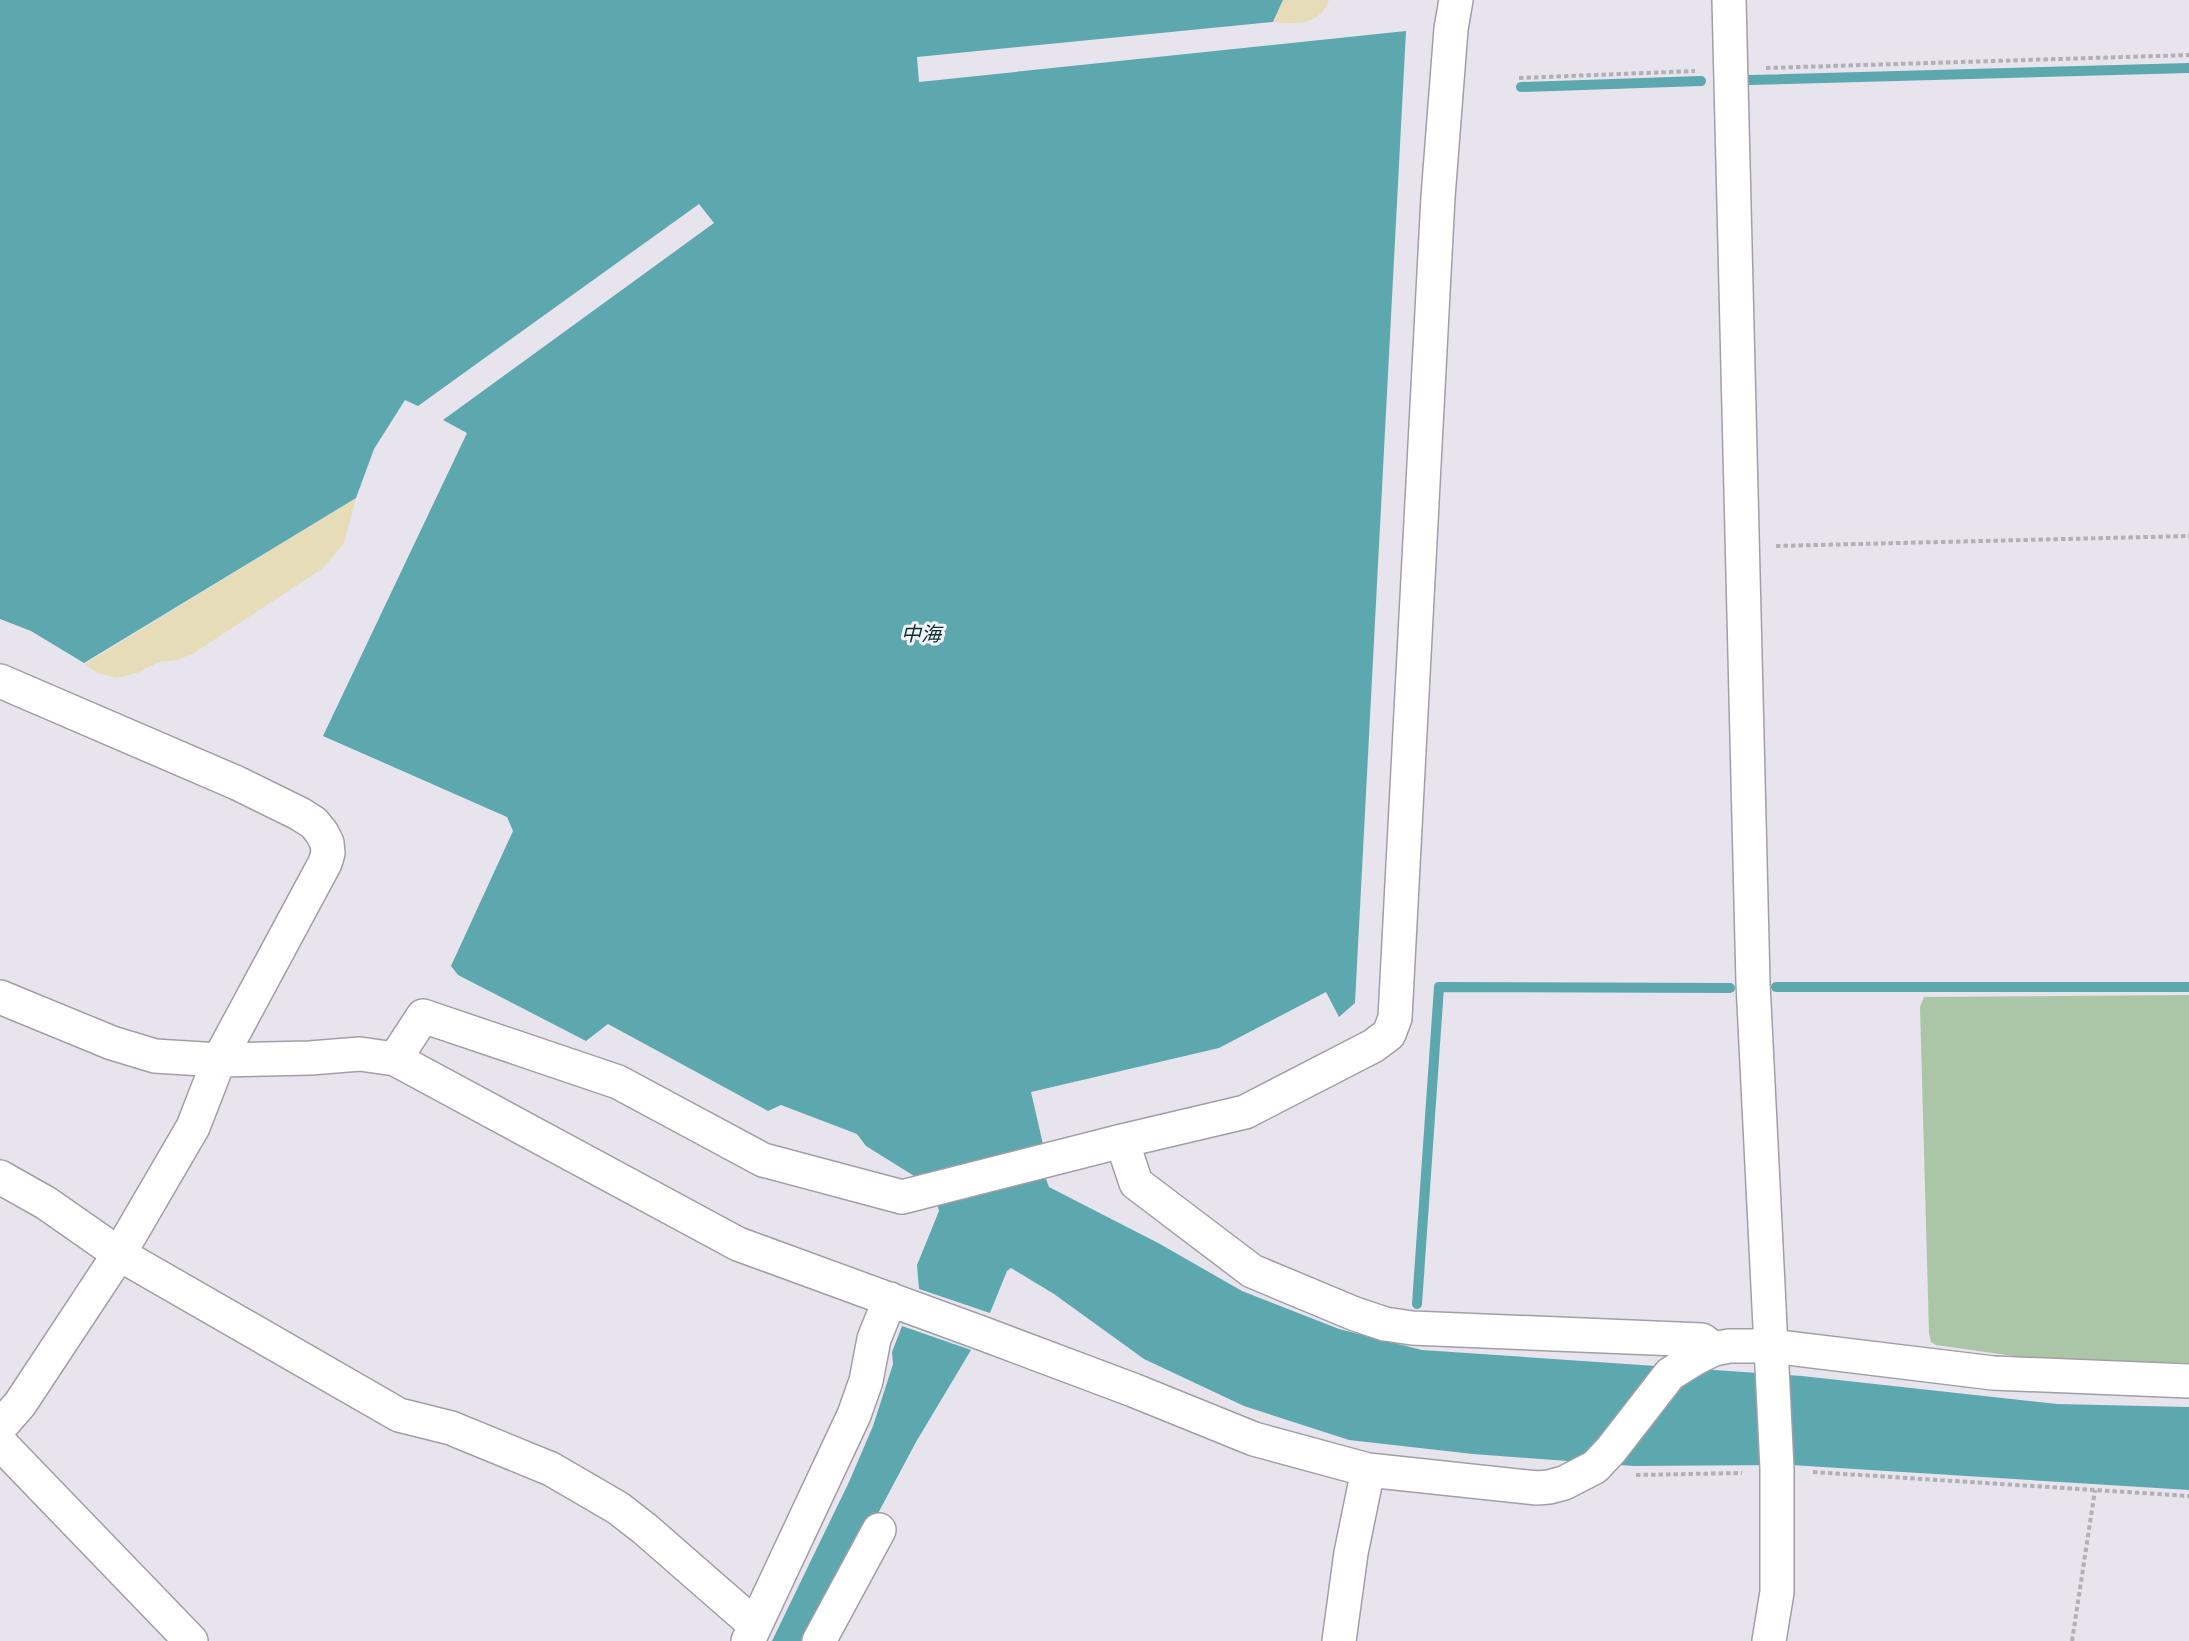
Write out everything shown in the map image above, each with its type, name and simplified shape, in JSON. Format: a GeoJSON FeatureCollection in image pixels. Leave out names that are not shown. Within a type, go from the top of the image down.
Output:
{"type":"FeatureCollection","features":[{"type":"Feature","properties":{"kind":"street"},"geometry":{"type":"LineString","coordinates":[[395,1059],[423,1016],[618,1082],[763,1160],[902,1197],[1245,1112],[1373,1046],[1389,1034],[1395,1018],[1437,209],[1451,29],[1456,0]]}},
{"type":"Feature","properties":{"kind":"street"},"geometry":{"type":"LineString","coordinates":[[1729,0],[1753,983],[1777,1471],[1778,1592],[1769,1641]]}},
{"type":"Feature","properties":{"kind":"street"},"geometry":{"type":"LineString","coordinates":[[0,681],[237,783],[300,814],[314,823],[322,832],[328,853],[219,1060],[193,1126],[119,1254],[20,1404],[0,1427]]}},
{"type":"Feature","properties":{"kind":"street"},"geometry":{"type":"LineString","coordinates":[[0,997],[134,1051],[155,1056],[219,1060],[310,1058],[360,1054],[395,1059],[738,1244],[1133,1390],[1254,1439],[1368,1470],[1537,1488],[1564,1483],[1592,1470],[1611,1450],[1670,1374],[1704,1354],[1729,1346],[1772,1356],[1993,1373],[2189,1381]]}},
{"type":"Feature","properties":{"kind":"street"},"geometry":{"type":"LineString","coordinates":[[1122,1141],[1136,1183],[1252,1271],[1356,1314],[1385,1324],[1412,1328],[1702,1340],[1704,1354]]}},
{"type":"Feature","properties":{"kind":"street"},"geometry":{"type":"LineString","coordinates":[[0,1177],[46,1203],[119,1254],[399,1415],[451,1428],[561,1474],[618,1508],[636,1522],[752,1633],[854,1414],[866,1381],[874,1339],[899,1302]]}},
{"type":"Feature","properties":{"kind":"street"},"geometry":{"type":"LineString","coordinates":[[0,1443],[192,1641]]}},
{"type":"Feature","properties":{"kind":"street"},"geometry":{"type":"LineString","coordinates":[[1339,1641],[1351,1553],[1368,1470]]}},
{"type":"Feature","properties":{"kind":"street"},"geometry":{"type":"LineString","coordinates":[[819,1641],[879,1530]]}},
{"type":"Feature","properties":{"kind":"path"},"geometry":{"type":"LineString","coordinates":[[1519,78],[2189,55]]}},
{"type":"Feature","properties":{"kind":"path"},"geometry":{"type":"LineString","coordinates":[[1742,547],[2189,536]]}},
{"type":"Feature","properties":{"kind":"path"},"geometry":{"type":"LineString","coordinates":[[1592,1470],[1640,1475],[1797,1471],[2189,1496]]}},
{"type":"Feature","properties":{"kind":"path"},"geometry":{"type":"LineString","coordinates":[[2072,1641],[2095,1490]]}},
{"type":"Feature","properties":{"kind":"green space"},"geometry":{"type":"Polygon","coordinates":[[[2189,995],[2189,1363],[2028,1358],[1936,1345],[1931,1342],[1920,1007],[1924,997],[2189,995]]]}},
{"type":"Feature","properties":{"kind":"sand"},"geometry":{"type":"Polygon","coordinates":[[[1283,0],[1329,0],[1319,15],[1306,22],[1274,22],[1283,0]]]}},
{"type":"Feature","properties":{"kind":"sand"},"geometry":{"type":"Polygon","coordinates":[[[356,498],[344,543],[323,568],[194,653],[177,660],[159,662],[137,673],[117,678],[97,673],[85,664],[356,498]]]}},
{"type":"Feature","properties":{"kind":"water","name":"中海"},"geometry":{"type":"Polygon","coordinates":[[[0,0],[1283,0],[1273,22],[917,57],[919,82],[1406,31],[1355,1003],[1339,1017],[1326,992],[1219,1048],[1031,1092],[1045,1153],[927,1184],[866,1146],[857,1134],[781,1105],[768,1111],[608,1024],[586,1041],[458,975],[451,966],[513,831],[507,817],[323,736],[467,433],[443,420],[714,223],[699,204],[418,406],[405,400],[374,449],[356,498],[84,663],[31,631],[0,619],[0,0]]]}},
{"type":"Feature","properties":{"kind":"water"},"geometry":{"type":"Polygon","coordinates":[[[1042,1168],[1049,1187],[1160,1244],[1242,1291],[1339,1329],[1422,1350],[1802,1376],[2057,1404],[2189,1407],[2189,1490],[1791,1465],[1634,1466],[1473,1454],[1349,1440],[1244,1406],[1144,1359],[1054,1294],[1011,1268],[1007,1271],[990,1313],[919,1289],[917,1265],[939,1211],[935,1194],[1042,1168]]]}},
{"type":"Feature","properties":{"kind":"water"},"geometry":{"type":"Polygon","coordinates":[[[902,1326],[971,1350],[916,1442],[810,1641],[772,1641],[849,1482],[873,1426],[893,1364],[892,1352],[902,1326]]]}},
{"type":"Feature","properties":{"kind":"waterway"},"geometry":{"type":"LineString","coordinates":[[1749,80],[2189,68]]}},
{"type":"Feature","properties":{"kind":"waterway"},"geometry":{"type":"LineString","coordinates":[[1521,87],[1701,81]]}},
{"type":"Feature","properties":{"kind":"waterway"},"geometry":{"type":"LineString","coordinates":[[1417,1304],[1439,987],[1730,988]]}},
{"type":"Feature","properties":{"kind":"waterway"},"geometry":{"type":"LineString","coordinates":[[1776,987],[2189,987]]}}]}
